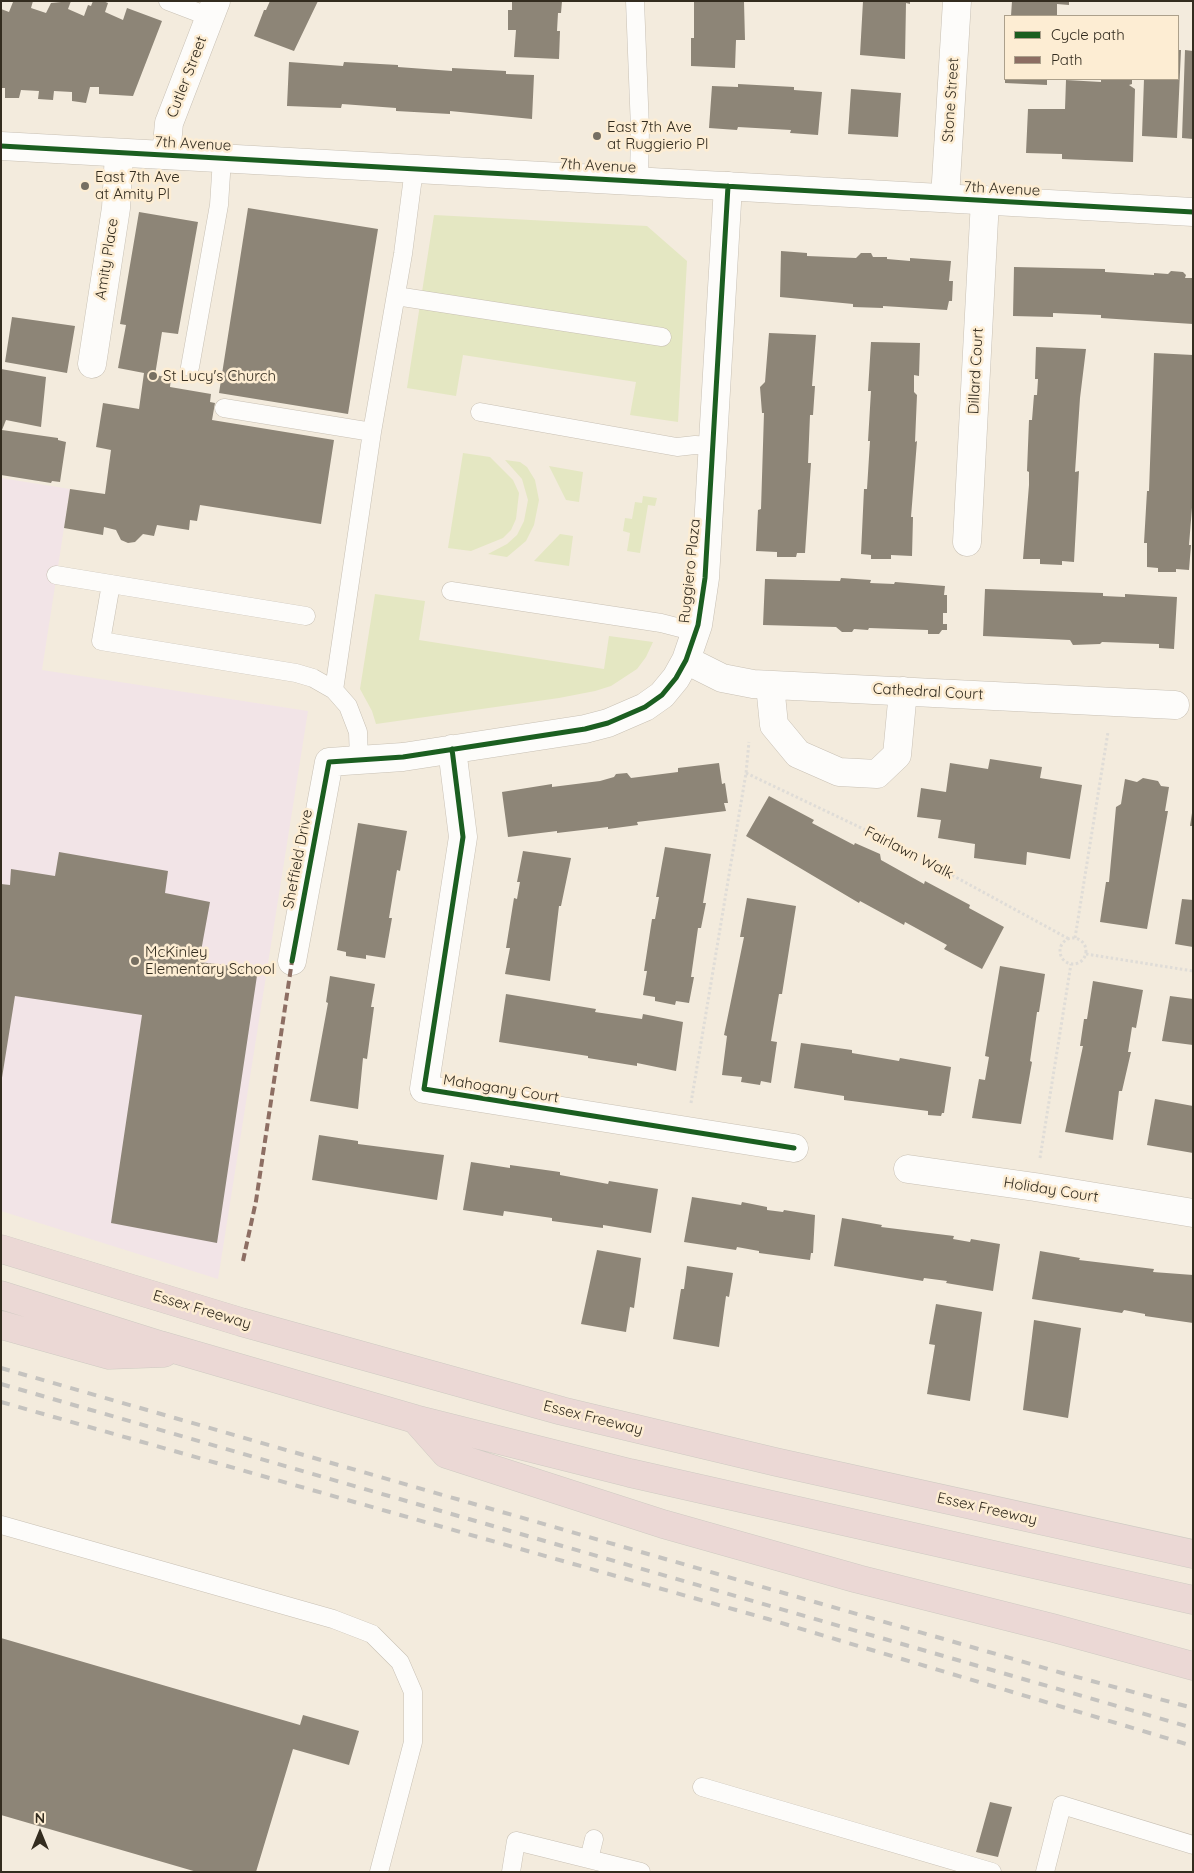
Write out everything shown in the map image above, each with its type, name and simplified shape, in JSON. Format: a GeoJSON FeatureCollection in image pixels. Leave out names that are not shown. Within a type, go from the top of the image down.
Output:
{"type":"FeatureCollection","features":[{"type":"Feature","properties":{"kind":"highway","name":"Essex Freeway"},"geometry":{"type":"LineString","coordinates":[[1,1248],[241,1322],[562,1411],[776,1462],[1193,1554]]}},
{"type":"Feature","properties":{"kind":"highway"},"geometry":{"type":"LineString","coordinates":[[1,1295],[188,1353],[415,1419],[630,1474],[1193,1600]]}},
{"type":"Feature","properties":{"kind":"highway"},"geometry":{"type":"LineString","coordinates":[[1,1325],[110,1355],[188,1353]]}},
{"type":"Feature","properties":{"kind":"highway"},"geometry":{"type":"LineString","coordinates":[[415,1419],[446,1454],[663,1524],[858,1579],[1053,1628],[1193,1666]]}},
{"type":"Feature","properties":{"kind":"street","name":"Stone Street"},"geometry":{"type":"LineString","coordinates":[[945,198],[957,1]]}},
{"type":"Feature","properties":{"kind":"street","name":"Cutler Street"},"geometry":{"type":"LineString","coordinates":[[166,155],[169,123],[213,9]]}},
{"type":"Feature","properties":{"kind":"street","name":"7th Avenue"},"geometry":{"type":"LineString","coordinates":[[1,146],[1193,212]]}},
{"type":"Feature","properties":{"kind":"street","name":"Amity Place"},"geometry":{"type":"LineString","coordinates":[[92,364],[116,208],[119,152]]}},
{"type":"Feature","properties":{"kind":"street","name":"Ruggiero Plaza"},"geometry":{"type":"LineString","coordinates":[[329,762],[403,757],[565,734],[618,719],[645,707],[662,695],[676,678],[686,660],[696,632],[705,578],[728,186]]}},
{"type":"Feature","properties":{"kind":"street","name":"Dillard Court"},"geometry":{"type":"LineString","coordinates":[[967,542],[985,200]]}},
{"type":"Feature","properties":{"kind":"street","name":"Cathedral Court"},"geometry":{"type":"LineString","coordinates":[[686,660],[722,678],[770,685],[1175,705]]}},
{"type":"Feature","properties":{"kind":"street"},"geometry":{"type":"LineString","coordinates":[[770,685],[774,725],[798,754],[839,772],[877,774],[897,755],[904,691]]}},
{"type":"Feature","properties":{"kind":"street","name":"Mahogany Court"},"geometry":{"type":"LineString","coordinates":[[452,749],[463,837],[424,1089],[794,1148]]}},
{"type":"Feature","properties":{"kind":"street","name":"Sheffield Drive"},"geometry":{"type":"LineString","coordinates":[[292,961],[329,762]]}},
{"type":"Feature","properties":{"kind":"street","name":"Holiday Court"},"geometry":{"type":"LineString","coordinates":[[908,1169],[1035,1186],[1193,1213]]}},
{"type":"Feature","properties":{"kind":"lane"},"geometry":{"type":"LineString","coordinates":[[168,1],[213,9]]}},
{"type":"Feature","properties":{"kind":"lane"},"geometry":{"type":"LineString","coordinates":[[635,1],[640,129],[639,181]]}},
{"type":"Feature","properties":{"kind":"lane"},"geometry":{"type":"LineString","coordinates":[[190,367],[218,205],[222,159]]}},
{"type":"Feature","properties":{"kind":"lane"},"geometry":{"type":"LineString","coordinates":[[334,690],[372,432],[396,296],[414,169]]}},
{"type":"Feature","properties":{"kind":"lane"},"geometry":{"type":"LineString","coordinates":[[396,296],[662,337]]}},
{"type":"Feature","properties":{"kind":"lane"},"geometry":{"type":"LineString","coordinates":[[224,408],[372,432]]}},
{"type":"Feature","properties":{"kind":"lane"},"geometry":{"type":"LineString","coordinates":[[480,412],[677,446],[713,446]]}},
{"type":"Feature","properties":{"kind":"lane"},"geometry":{"type":"LineString","coordinates":[[56,575],[306,616]]}},
{"type":"Feature","properties":{"kind":"lane"},"geometry":{"type":"LineString","coordinates":[[111,584],[101,641],[296,672],[313,678],[342,697],[355,721],[360,760]]}},
{"type":"Feature","properties":{"kind":"lane"},"geometry":{"type":"LineString","coordinates":[[450,590],[661,623],[696,632]]}},
{"type":"Feature","properties":{"kind":"lane"},"geometry":{"type":"LineString","coordinates":[[1,1525],[324,1617],[372,1634],[400,1662],[413,1692],[413,1742],[379,1872]]}},
{"type":"Feature","properties":{"kind":"lane"},"geometry":{"type":"LineString","coordinates":[[702,1787],[992,1872]]}},
{"type":"Feature","properties":{"kind":"lane"},"geometry":{"type":"LineString","coordinates":[[1044,1872],[1062,1805],[1193,1845]]}},
{"type":"Feature","properties":{"kind":"lane"},"geometry":{"type":"LineString","coordinates":[[589,1858],[594,1839]]}},
{"type":"Feature","properties":{"kind":"lane"},"geometry":{"type":"LineString","coordinates":[[511,1872],[516,1842],[641,1872]]}},
{"type":"Feature","properties":{"kind":"path"},"geometry":{"type":"LineString","coordinates":[[1075,938],[1112,701]]}},
{"type":"Feature","properties":{"kind":"path"},"geometry":{"type":"LineString","coordinates":[[686,1131],[746,773],[749,733]]}},
{"type":"Feature","properties":{"kind":"path"},"geometry":{"type":"LineString","coordinates":[[1075,938],[1084,944],[1086,954],[1078,962],[1071,964],[1064,960],[1060,952],[1063,943],[1075,938]]}},
{"type":"Feature","properties":{"kind":"path"},"geometry":{"type":"LineString","coordinates":[[1086,954],[1193,971]]}},
{"type":"Feature","properties":{"kind":"path"},"geometry":{"type":"LineString","coordinates":[[1035,1186],[1071,964]]}},
{"type":"Feature","properties":{"kind":"shaded area","name":"McKinley Elementary School"},"geometry":{"type":"Polygon","coordinates":[[[1,478],[70,489],[42,670],[308,711],[218,1279],[1,1211],[1,478]]]}},
{"type":"Feature","properties":{"kind":"green space"},"geometry":{"type":"Polygon","coordinates":[[[434,215],[647,226],[687,261],[678,422],[630,415],[636,382],[463,355],[456,396],[407,388],[434,215]]]}},
{"type":"Feature","properties":{"kind":"green space"},"geometry":{"type":"Polygon","coordinates":[[[463,453],[490,457],[513,480],[519,493],[516,519],[511,530],[503,538],[471,551],[448,548],[463,453]]]}},
{"type":"Feature","properties":{"kind":"green space"},"geometry":{"type":"Polygon","coordinates":[[[505,460],[520,462],[527,467],[535,480],[539,500],[534,525],[526,541],[507,557],[488,554],[507,544],[517,535],[524,521],[528,500],[522,479],[505,460]]]}},
{"type":"Feature","properties":{"kind":"green space"},"geometry":{"type":"Polygon","coordinates":[[[549,466],[583,472],[579,502],[566,500],[549,466]]]}},
{"type":"Feature","properties":{"kind":"green space"},"geometry":{"type":"Polygon","coordinates":[[[643,496],[657,498],[655,506],[648,505],[640,553],[627,551],[630,533],[623,531],[625,518],[632,519],[635,502],[642,503],[643,496]]]}},
{"type":"Feature","properties":{"kind":"green space"},"geometry":{"type":"Polygon","coordinates":[[[560,534],[573,536],[569,566],[534,561],[560,534]]]}},
{"type":"Feature","properties":{"kind":"green space"},"geometry":{"type":"Polygon","coordinates":[[[375,594],[425,601],[419,640],[604,669],[609,636],[653,642],[646,657],[637,669],[611,686],[595,691],[559,698],[376,724],[372,711],[360,689],[375,594]]]}},
{"type":"Feature","properties":{"kind":"building"},"geometry":{"type":"Polygon","coordinates":[[[33,1],[31,8],[46,13],[51,3],[71,1],[68,9],[84,16],[88,5],[91,6],[93,1],[103,1],[108,3],[105,12],[123,20],[127,8],[162,21],[133,96],[99,94],[99,87],[90,87],[86,103],[72,101],[72,92],[54,91],[53,100],[38,99],[39,91],[21,90],[19,98],[5,98],[5,88],[1,88],[1,9],[9,12],[13,2],[33,1]]]}},
{"type":"Feature","properties":{"kind":"building"},"geometry":{"type":"Polygon","coordinates":[[[270,1],[318,1],[294,51],[254,36],[264,10],[266,10],[270,1]]]}},
{"type":"Feature","properties":{"kind":"building"},"geometry":{"type":"Polygon","coordinates":[[[512,1],[562,1],[561,13],[558,13],[557,31],[560,31],[559,59],[514,57],[516,30],[508,30],[508,10],[512,10],[512,1]]]}},
{"type":"Feature","properties":{"kind":"building"},"geometry":{"type":"Polygon","coordinates":[[[694,1],[744,2],[745,40],[736,40],[735,68],[691,66],[691,38],[694,38],[694,1]]]}},
{"type":"Feature","properties":{"kind":"building"},"geometry":{"type":"Polygon","coordinates":[[[863,1],[910,1],[910,4],[906,3],[905,59],[860,55],[863,1]]]}},
{"type":"Feature","properties":{"kind":"building"},"geometry":{"type":"Polygon","coordinates":[[[1012,1],[1069,1],[1069,5],[1057,4],[1057,15],[1011,15],[1012,1]]]}},
{"type":"Feature","properties":{"kind":"building"},"geometry":{"type":"Polygon","coordinates":[[[1179,50],[1181,50],[1177,138],[1142,136],[1144,80],[1179,80],[1179,50]]]}},
{"type":"Feature","properties":{"kind":"building"},"geometry":{"type":"Polygon","coordinates":[[[1185,50],[1193,51],[1193,139],[1182,138],[1185,50]]]}},
{"type":"Feature","properties":{"kind":"building"},"geometry":{"type":"Polygon","coordinates":[[[289,62],[343,66],[344,62],[452,71],[452,68],[506,71],[506,74],[534,75],[532,119],[450,111],[450,114],[396,111],[396,108],[342,104],[341,108],[287,106],[289,62]]]}},
{"type":"Feature","properties":{"kind":"building"},"geometry":{"type":"Polygon","coordinates":[[[1005,80],[1047,80],[1047,85],[1005,83],[1005,80]]]}},
{"type":"Feature","properties":{"kind":"building"},"geometry":{"type":"Polygon","coordinates":[[[1066,80],[1101,82],[1101,80],[1132,80],[1132,84],[1129,85],[1135,89],[1133,162],[1062,159],[1062,154],[1026,153],[1028,109],[1065,109],[1066,80]]]}},
{"type":"Feature","properties":{"kind":"building"},"geometry":{"type":"Polygon","coordinates":[[[738,84],[794,87],[794,90],[822,92],[818,135],[790,133],[791,130],[738,127],[737,130],[709,128],[712,86],[738,87],[738,84]]]}},
{"type":"Feature","properties":{"kind":"building"},"geometry":{"type":"Polygon","coordinates":[[[851,89],[901,93],[898,137],[848,134],[851,89]]]}},
{"type":"Feature","properties":{"kind":"building"},"geometry":{"type":"Polygon","coordinates":[[[248,208],[378,229],[348,414],[219,393],[248,208]]]}},
{"type":"Feature","properties":{"kind":"building","name":"St Lucy's Church"},"geometry":{"type":"Polygon","coordinates":[[[139,212],[198,222],[178,334],[162,332],[155,375],[171,378],[170,387],[211,394],[210,402],[215,403],[212,420],[334,440],[321,524],[200,505],[197,521],[190,520],[189,530],[157,525],[154,536],[143,534],[135,542],[128,543],[121,540],[116,530],[104,527],[103,535],[64,528],[70,489],[105,494],[111,450],[96,447],[103,403],[139,409],[144,373],[118,368],[126,325],[120,324],[139,212]]]}},
{"type":"Feature","properties":{"kind":"building"},"geometry":{"type":"Polygon","coordinates":[[[781,251],[807,253],[807,256],[856,258],[861,253],[871,253],[873,257],[887,257],[887,259],[910,261],[910,258],[951,261],[949,281],[953,281],[952,301],[949,301],[947,310],[883,306],[883,308],[853,307],[853,304],[780,297],[781,251]]]}},
{"type":"Feature","properties":{"kind":"building"},"geometry":{"type":"Polygon","coordinates":[[[1014,267],[1105,269],[1105,272],[1154,275],[1154,273],[1168,274],[1171,271],[1183,272],[1186,275],[1185,278],[1193,278],[1193,324],[1101,318],[1101,315],[1053,313],[1053,317],[1013,316],[1014,267]]]}},
{"type":"Feature","properties":{"kind":"building"},"geometry":{"type":"Polygon","coordinates":[[[12,317],[75,326],[67,373],[5,362],[12,317]]]}},
{"type":"Feature","properties":{"kind":"building"},"geometry":{"type":"Polygon","coordinates":[[[769,333],[816,335],[812,386],[815,386],[813,415],[810,415],[808,463],[811,463],[805,553],[797,553],[796,557],[777,557],[777,552],[756,551],[758,510],[761,509],[764,413],[762,413],[760,387],[765,382],[769,333]]]}},
{"type":"Feature","properties":{"kind":"building"},"geometry":{"type":"Polygon","coordinates":[[[871,342],[920,343],[919,376],[914,375],[914,392],[917,395],[915,442],[917,441],[911,517],[913,517],[912,556],[891,555],[891,559],[871,559],[871,555],[861,554],[864,489],[867,489],[870,441],[868,441],[871,391],[868,391],[871,342]]]}},
{"type":"Feature","properties":{"kind":"building"},"geometry":{"type":"Polygon","coordinates":[[[1036,347],[1086,349],[1080,398],[1075,472],[1079,471],[1074,562],[1062,561],[1062,565],[1040,564],[1040,559],[1023,559],[1029,485],[1029,472],[1027,471],[1029,420],[1032,420],[1034,395],[1037,395],[1038,379],[1035,379],[1036,347]]]}},
{"type":"Feature","properties":{"kind":"building"},"geometry":{"type":"Polygon","coordinates":[[[1154,353],[1193,355],[1193,495],[1189,545],[1191,545],[1189,570],[1176,569],[1176,572],[1158,572],[1158,568],[1147,567],[1147,543],[1144,543],[1147,491],[1149,491],[1154,353]]]}},
{"type":"Feature","properties":{"kind":"building"},"geometry":{"type":"Polygon","coordinates":[[[1,369],[46,377],[41,427],[6,420],[2,430],[58,438],[58,440],[66,442],[60,482],[52,481],[51,483],[1,475],[1,369]]]}},
{"type":"Feature","properties":{"kind":"building"},"geometry":{"type":"Polygon","coordinates":[[[841,578],[871,580],[870,583],[894,584],[895,582],[945,586],[944,595],[947,595],[947,613],[943,613],[943,624],[947,624],[947,630],[942,630],[939,634],[928,634],[928,630],[869,628],[868,630],[854,629],[852,632],[842,632],[836,627],[763,625],[765,579],[840,581],[841,578]]]}},
{"type":"Feature","properties":{"kind":"building"},"geometry":{"type":"Polygon","coordinates":[[[985,589],[1103,593],[1103,596],[1125,597],[1125,594],[1177,597],[1174,649],[1159,648],[1159,644],[1102,642],[1100,644],[1073,645],[1070,640],[983,636],[985,589]]]}},
{"type":"Feature","properties":{"kind":"building"},"geometry":{"type":"Polygon","coordinates":[[[990,759],[1042,767],[1040,778],[1082,785],[1070,859],[1027,852],[1026,865],[974,858],[975,844],[938,838],[941,820],[917,817],[921,788],[946,792],[950,763],[988,769],[990,759]]]}},
{"type":"Feature","properties":{"kind":"building"},"geometry":{"type":"Polygon","coordinates":[[[719,763],[722,784],[725,783],[728,803],[724,803],[726,811],[637,822],[638,825],[608,829],[608,827],[557,833],[557,831],[508,837],[502,792],[552,784],[552,787],[600,781],[614,777],[616,774],[627,773],[631,778],[678,772],[678,768],[719,763]]]}},
{"type":"Feature","properties":{"kind":"building"},"geometry":{"type":"Polygon","coordinates":[[[1143,778],[1158,781],[1161,786],[1169,787],[1165,811],[1168,811],[1147,929],[1100,922],[1106,882],[1109,882],[1116,807],[1121,804],[1125,779],[1137,782],[1143,778]]]}},
{"type":"Feature","properties":{"kind":"building"},"geometry":{"type":"Polygon","coordinates":[[[769,796],[814,820],[812,823],[854,845],[855,843],[880,854],[881,860],[924,884],[925,881],[970,905],[969,908],[1004,927],[982,969],[944,949],[947,945],[905,922],[904,925],[860,901],[859,903],[746,836],[769,796]]]}},
{"type":"Feature","properties":{"kind":"building"},"geometry":{"type":"Polygon","coordinates":[[[1192,813],[1193,826],[1190,826],[1192,813]]]}},
{"type":"Feature","properties":{"kind":"building"},"geometry":{"type":"Polygon","coordinates":[[[358,823],[407,831],[400,871],[397,870],[389,918],[392,918],[385,958],[366,955],[366,959],[346,956],[346,952],[337,950],[358,823]]]}},
{"type":"Feature","properties":{"kind":"building"},"geometry":{"type":"Polygon","coordinates":[[[665,847],[711,854],[703,903],[706,903],[701,928],[698,928],[691,977],[694,977],[689,1003],[676,1001],[675,1005],[655,1001],[655,997],[643,995],[647,971],[644,971],[652,919],[655,919],[659,897],[656,897],[665,847]]]}},
{"type":"Feature","properties":{"kind":"building"},"geometry":{"type":"Polygon","coordinates":[[[523,851],[571,858],[561,906],[559,906],[550,981],[505,974],[510,948],[506,948],[514,898],[517,899],[520,882],[517,882],[523,851]]]}},
{"type":"Feature","properties":{"kind":"building"},"geometry":{"type":"Polygon","coordinates":[[[59,852],[168,871],[165,893],[210,902],[199,962],[258,969],[217,1243],[111,1223],[142,1015],[15,996],[1,1084],[1,884],[10,885],[11,869],[55,876],[59,852]]]}},
{"type":"Feature","properties":{"kind":"building"},"geometry":{"type":"Polygon","coordinates":[[[747,898],[796,906],[782,994],[779,994],[771,1041],[777,1042],[771,1083],[761,1081],[760,1085],[741,1082],[742,1077],[722,1075],[727,1036],[724,1035],[744,937],[740,937],[747,898]]]}},
{"type":"Feature","properties":{"kind":"building"},"geometry":{"type":"Polygon","coordinates":[[[1182,899],[1193,900],[1193,947],[1175,944],[1182,899]]]}},
{"type":"Feature","properties":{"kind":"building"},"geometry":{"type":"Polygon","coordinates":[[[1000,966],[1045,974],[1039,1012],[1037,1012],[1030,1061],[1032,1062],[1021,1124],[972,1118],[979,1079],[985,1080],[989,1057],[985,1056],[1000,966]]]}},
{"type":"Feature","properties":{"kind":"building"},"geometry":{"type":"Polygon","coordinates":[[[330,976],[375,984],[371,1007],[374,1007],[367,1059],[363,1058],[358,1109],[310,1101],[328,1003],[326,1002],[330,976]]]}},
{"type":"Feature","properties":{"kind":"building"},"geometry":{"type":"Polygon","coordinates":[[[1093,981],[1143,990],[1136,1028],[1132,1027],[1128,1052],[1131,1052],[1122,1091],[1119,1091],[1113,1140],[1065,1132],[1083,1046],[1080,1046],[1084,1019],[1087,1019],[1093,981]]]}},
{"type":"Feature","properties":{"kind":"building"},"geometry":{"type":"Polygon","coordinates":[[[506,994],[596,1009],[595,1012],[642,1019],[643,1014],[683,1022],[676,1071],[637,1063],[637,1066],[499,1042],[506,994]]]}},
{"type":"Feature","properties":{"kind":"building"},"geometry":{"type":"Polygon","coordinates":[[[1170,996],[1193,999],[1193,1045],[1162,1041],[1170,996]]]}},
{"type":"Feature","properties":{"kind":"building"},"geometry":{"type":"Polygon","coordinates":[[[801,1043],[852,1050],[852,1053],[899,1061],[900,1058],[951,1067],[944,1113],[941,1116],[928,1115],[928,1111],[844,1100],[844,1096],[794,1088],[801,1043]]]}},
{"type":"Feature","properties":{"kind":"building"},"geometry":{"type":"Polygon","coordinates":[[[1155,1099],[1193,1106],[1193,1153],[1147,1145],[1155,1099]]]}},
{"type":"Feature","properties":{"kind":"building"},"geometry":{"type":"Polygon","coordinates":[[[319,1135],[358,1141],[358,1144],[444,1155],[437,1200],[312,1180],[319,1135]]]}},
{"type":"Feature","properties":{"kind":"building"},"geometry":{"type":"Polygon","coordinates":[[[471,1162],[510,1168],[510,1165],[560,1172],[560,1175],[608,1184],[609,1181],[658,1189],[651,1233],[603,1225],[603,1228],[552,1221],[552,1218],[504,1211],[503,1216],[463,1210],[471,1162]]]}},
{"type":"Feature","properties":{"kind":"building"},"geometry":{"type":"Polygon","coordinates":[[[692,1197],[741,1205],[742,1202],[767,1207],[767,1210],[783,1212],[784,1210],[815,1215],[813,1253],[811,1253],[810,1260],[759,1253],[759,1251],[737,1247],[736,1250],[684,1242],[692,1197]]]}},
{"type":"Feature","properties":{"kind":"building"},"geometry":{"type":"Polygon","coordinates":[[[842,1218],[882,1225],[881,1227],[954,1236],[953,1239],[970,1242],[971,1239],[1000,1244],[993,1291],[946,1283],[947,1281],[924,1278],[923,1281],[834,1266],[842,1218]]]}},
{"type":"Feature","properties":{"kind":"building"},"geometry":{"type":"Polygon","coordinates":[[[597,1250],[641,1258],[634,1308],[630,1307],[626,1332],[581,1324],[597,1250]]]}},
{"type":"Feature","properties":{"kind":"building"},"geometry":{"type":"Polygon","coordinates":[[[1040,1251],[1080,1258],[1079,1260],[1154,1269],[1153,1272],[1193,1275],[1193,1323],[1145,1316],[1145,1314],[1124,1310],[1122,1313],[1032,1299],[1040,1251]]]}},
{"type":"Feature","properties":{"kind":"building"},"geometry":{"type":"Polygon","coordinates":[[[687,1266],[733,1273],[729,1297],[726,1296],[719,1347],[673,1339],[681,1289],[684,1289],[687,1266]]]}},
{"type":"Feature","properties":{"kind":"building"},"geometry":{"type":"Polygon","coordinates":[[[936,1304],[982,1312],[970,1401],[927,1394],[935,1345],[929,1344],[936,1304]]]}},
{"type":"Feature","properties":{"kind":"building"},"geometry":{"type":"Polygon","coordinates":[[[1034,1320],[1081,1328],[1068,1418],[1023,1410],[1034,1320]]]}},
{"type":"Feature","properties":{"kind":"building"},"geometry":{"type":"Polygon","coordinates":[[[1,1638],[300,1725],[303,1715],[359,1731],[349,1765],[293,1749],[256,1872],[197,1872],[1,1815],[1,1638]]]}},
{"type":"Feature","properties":{"kind":"building"},"geometry":{"type":"Polygon","coordinates":[[[990,1802],[1012,1807],[998,1857],[976,1852],[990,1802]]]}},
{"type":"Feature","properties":{"kind":"railway"},"geometry":{"type":"LineString","coordinates":[[1,1368],[1062,1673],[1193,1708]]}},
{"type":"Feature","properties":{"kind":"railway"},"geometry":{"type":"LineString","coordinates":[[1,1384],[1193,1728]]}},
{"type":"Feature","properties":{"kind":"railway"},"geometry":{"type":"LineString","coordinates":[[1,1402],[768,1619],[1193,1746]]}},
{"type":"Feature","properties":{"kind":"marked path"},"geometry":{"type":"LineString","coordinates":[[243,1261],[256,1201],[292,961]]}},
{"type":"Feature","properties":{"kind":"cycle path"},"geometry":{"type":"LineString","coordinates":[[1,146],[1193,212]]}},
{"type":"Feature","properties":{"kind":"cycle path"},"geometry":{"type":"LineString","coordinates":[[292,961],[329,762],[403,757],[585,729],[608,723],[645,707],[662,695],[676,678],[686,660],[698,625],[705,578],[728,186]]}},
{"type":"Feature","properties":{"kind":"cycle path"},"geometry":{"type":"LineString","coordinates":[[452,749],[463,837],[424,1089],[794,1148]]}},
{"type":"Feature","properties":{"kind":"place","name":"East 7th Ave at Ruggierio Pl"},"geometry":{"type":"Point","coordinates":[597,136]}},
{"type":"Feature","properties":{"kind":"place","name":"East 7th Ave at Amity Pl"},"geometry":{"type":"Point","coordinates":[85,186]}},
{"type":"Feature","properties":{"kind":"place","name":"St Lucy's Church"},"geometry":{"type":"Point","coordinates":[153,376]}},
{"type":"Feature","properties":{"kind":"place","name":"McKinley Elementary School"},"geometry":{"type":"Point","coordinates":[135,961]}}]}
